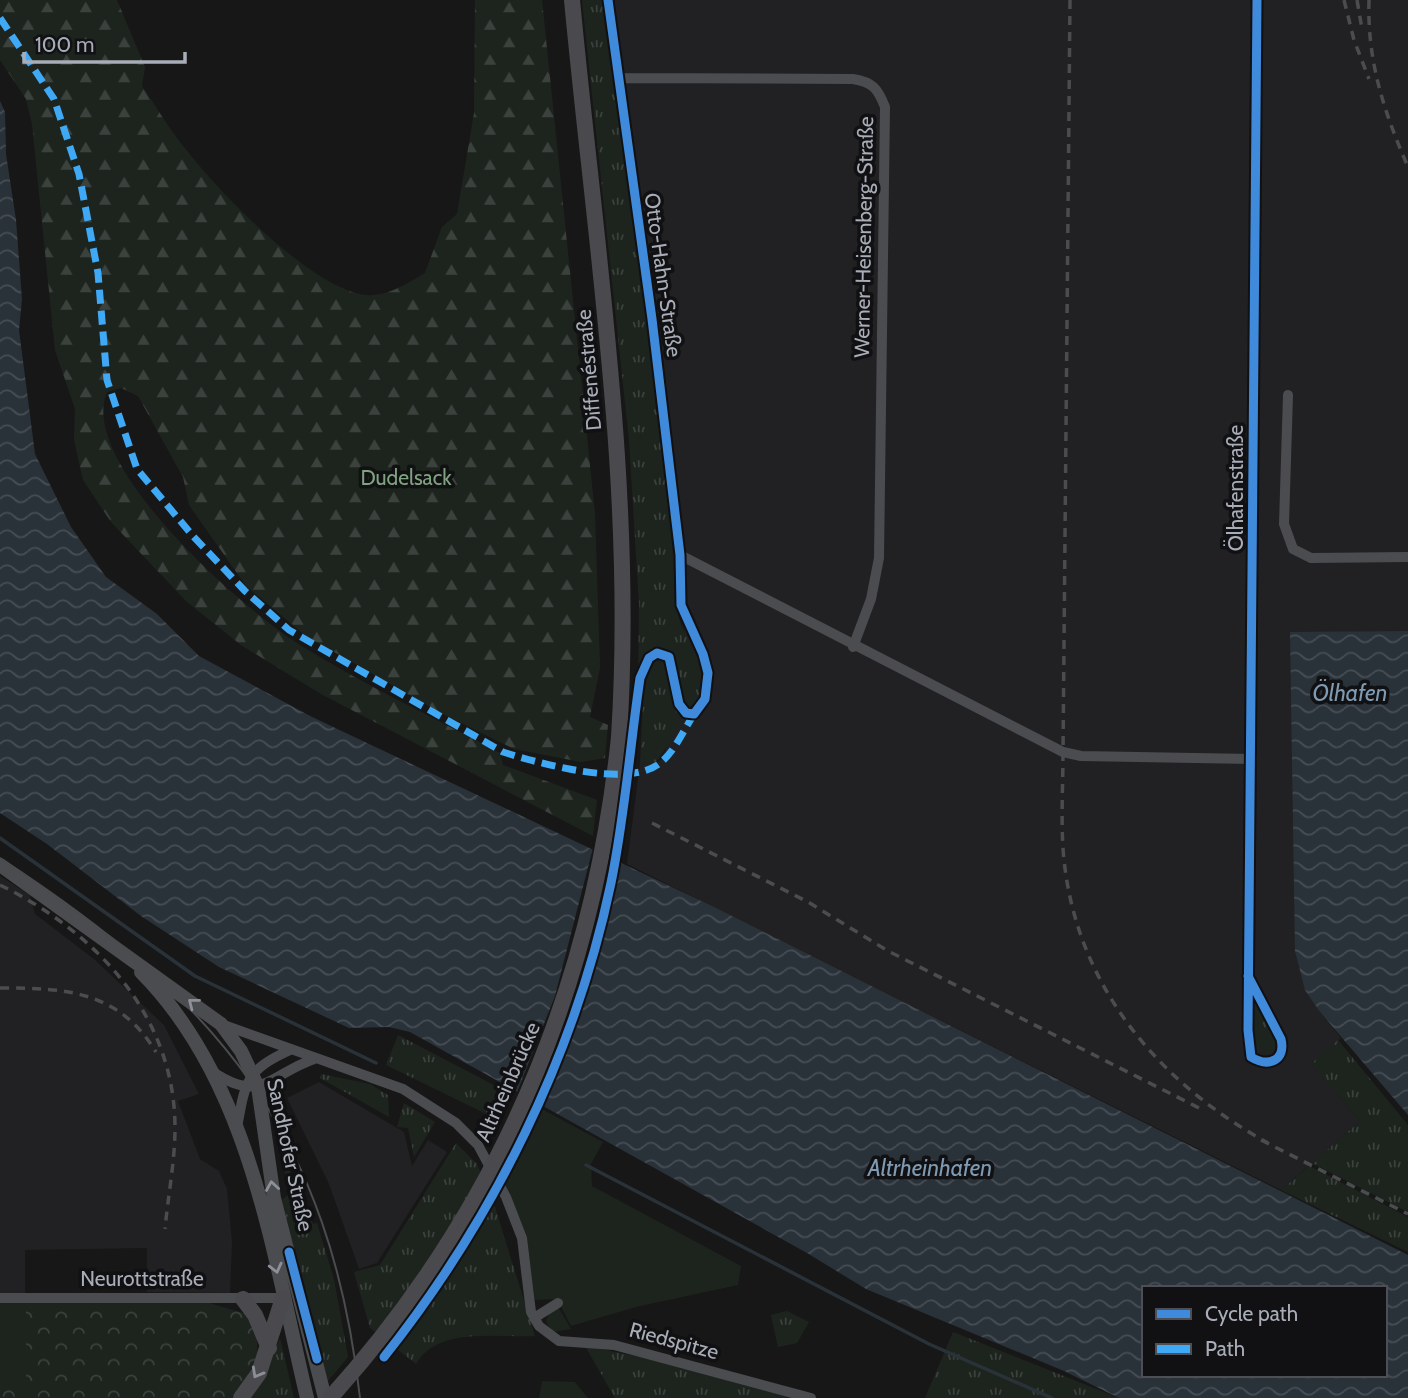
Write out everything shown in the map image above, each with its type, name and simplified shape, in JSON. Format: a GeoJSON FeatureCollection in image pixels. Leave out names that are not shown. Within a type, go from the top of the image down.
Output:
{"type":"FeatureCollection","features":[{"type":"Feature","properties":{"kind":"main road","name":"Diffenéstraße"},"geometry":{"type":"LineString","coordinates":[[572,0],[620,467],[625,622],[619,737]]}},
{"type":"Feature","properties":{"kind":"main road","name":"Altrheinbrücke"},"geometry":{"type":"LineString","coordinates":[[327,1398],[404,1305],[450,1238],[479,1191],[526,1102],[557,1024],[581,951],[608,828],[619,737]]}},
{"type":"Feature","properties":{"kind":"main road"},"geometry":{"type":"LineString","coordinates":[[241,1398],[259,1373],[283,1298]]}},
{"type":"Feature","properties":{"kind":"main road"},"geometry":{"type":"LineString","coordinates":[[243,1299],[259,1323],[269,1348]]}},
{"type":"Feature","properties":{"kind":"street","name":"Otto-Hahn-Straße"},"geometry":{"type":"LineString","coordinates":[[608,0],[652,319],[680,555],[853,647],[1063,752],[1081,755],[1252,760]]}},
{"type":"Feature","properties":{"kind":"street","name":"Ölhafenstraße"},"geometry":{"type":"LineString","coordinates":[[1248,975],[1281,1039],[1283,1049],[1279,1058],[1270,1063],[1260,1063],[1251,1057],[1248,1045],[1248,975],[1252,760],[1257,0]]}},
{"type":"Feature","properties":{"kind":"street","name":"Werner-Heisenberg-Straße"},"geometry":{"type":"LineString","coordinates":[[618,78],[853,79],[869,81],[879,91],[885,107],[879,558],[871,599],[853,647]]}},
{"type":"Feature","properties":{"kind":"street"},"geometry":{"type":"LineString","coordinates":[[1288,396],[1284,524],[1293,549],[1311,558],[1408,557]]}},
{"type":"Feature","properties":{"kind":"street","name":"Sandhofer Straße"},"geometry":{"type":"LineString","coordinates":[[0,865],[221,1024],[252,1073],[251,1087],[274,1198],[327,1398]]}},
{"type":"Feature","properties":{"kind":"street","name":"Sandhofer Straße"},"geometry":{"type":"LineString","coordinates":[[106,941],[171,1003],[213,1072],[251,1169],[307,1398]]}},
{"type":"Feature","properties":{"kind":"street"},"geometry":{"type":"LineString","coordinates":[[221,1024],[403,1089],[456,1123],[478,1145],[506,1197],[522,1238],[534,1318],[558,1303]]}},
{"type":"Feature","properties":{"kind":"street"},"geometry":{"type":"LineString","coordinates":[[252,1073],[266,1061],[290,1050]]}},
{"type":"Feature","properties":{"kind":"street"},"geometry":{"type":"LineString","coordinates":[[237,1128],[251,1087],[290,1067],[314,1059]]}},
{"type":"Feature","properties":{"kind":"street"},"geometry":{"type":"LineString","coordinates":[[213,1072],[251,1087]]}},
{"type":"Feature","properties":{"kind":"street"},"geometry":{"type":"LineString","coordinates":[[283,1298],[300,1294]]}},
{"type":"Feature","properties":{"kind":"street","name":"Neurottstraße"},"geometry":{"type":"LineString","coordinates":[[0,1298],[283,1298]]}},
{"type":"Feature","properties":{"kind":"street","name":"Riedspitze"},"geometry":{"type":"LineString","coordinates":[[534,1318],[546,1333],[559,1341],[614,1345],[811,1398]]}},
{"type":"Feature","properties":{"kind":"shaded area"},"geometry":{"type":"Polygon","coordinates":[[[602,0],[1408,0],[1408,631],[1290,633],[1320,1012],[1341,1038],[1311,1064],[1360,1121],[1281,1190],[627,864],[640,763],[655,764],[661,760],[681,714],[694,705],[688,643],[677,609],[669,506],[645,300],[602,0]]]}},
{"type":"Feature","properties":{"kind":"shaded area"},"geometry":{"type":"Polygon","coordinates":[[[0,876],[30,895],[35,914],[94,959],[164,1025],[199,1094],[178,1101],[200,1159],[219,1171],[227,1189],[232,1242],[230,1293],[147,1292],[147,1248],[25,1250],[25,1295],[0,1294],[0,876]]]}},
{"type":"Feature","properties":{"kind":"shaded area"},"geometry":{"type":"Polygon","coordinates":[[[319,1082],[404,1132],[412,1166],[428,1140],[447,1152],[377,1263],[359,1269],[329,1184],[287,1098],[319,1082]]]}},
{"type":"Feature","properties":{"kind":"green space","name":"Dudelsack"},"geometry":{"type":"Polygon","coordinates":[[[0,0],[117,0],[145,67],[142,86],[203,170],[269,237],[295,258],[344,289],[374,295],[397,288],[425,273],[442,227],[457,214],[474,113],[475,0],[542,0],[595,514],[600,668],[590,717],[608,725],[605,758],[581,762],[514,749],[443,714],[306,636],[246,586],[189,505],[183,477],[138,396],[121,388],[107,392],[104,422],[117,458],[141,496],[173,534],[245,603],[303,647],[500,753],[503,765],[597,800],[593,836],[321,694],[241,645],[187,602],[111,522],[83,480],[74,440],[75,409],[55,350],[32,124],[26,99],[0,60],[0,0]]]}},
{"type":"Feature","properties":{"kind":"green space"},"geometry":{"type":"Polygon","coordinates":[[[582,0],[602,0],[645,300],[669,506],[677,609],[704,679],[702,697],[681,714],[671,740],[655,764],[640,763],[643,703],[638,691],[639,604],[629,440],[582,0]]]}},
{"type":"Feature","properties":{"kind":"green space"},"geometry":{"type":"Polygon","coordinates":[[[1255,1004],[1259,1005],[1275,1041],[1275,1048],[1265,1055],[1255,1046],[1255,1004]]]}},
{"type":"Feature","properties":{"kind":"green space"},"geometry":{"type":"Polygon","coordinates":[[[398,1035],[513,1095],[501,1121],[386,1065],[398,1035]]]}},
{"type":"Feature","properties":{"kind":"green space"},"geometry":{"type":"Polygon","coordinates":[[[1338,1040],[1408,1125],[1408,1212],[1312,1163],[1360,1121],[1311,1064],[1338,1040]]]}},
{"type":"Feature","properties":{"kind":"green space"},"geometry":{"type":"Polygon","coordinates":[[[321,1074],[370,1084],[388,1095],[389,1117],[320,1078],[321,1074]]]}},
{"type":"Feature","properties":{"kind":"green space"},"geometry":{"type":"Polygon","coordinates":[[[404,1103],[435,1122],[414,1157],[408,1128],[397,1127],[404,1103]]]}},
{"type":"Feature","properties":{"kind":"green space"},"geometry":{"type":"Polygon","coordinates":[[[540,1108],[603,1142],[591,1164],[592,1186],[741,1266],[738,1285],[636,1307],[571,1326],[557,1299],[535,1300],[526,1234],[504,1182],[540,1108]]]}},
{"type":"Feature","properties":{"kind":"green space"},"geometry":{"type":"Polygon","coordinates":[[[456,1143],[477,1164],[495,1207],[535,1336],[469,1336],[453,1339],[426,1352],[416,1364],[370,1328],[354,1272],[380,1265],[456,1143]]]}},
{"type":"Feature","properties":{"kind":"green space"},"geometry":{"type":"Polygon","coordinates":[[[282,1161],[287,1164],[313,1224],[317,1223],[334,1279],[348,1357],[327,1382],[282,1200],[290,1193],[282,1161]]]}},
{"type":"Feature","properties":{"kind":"green space"},"geometry":{"type":"Polygon","coordinates":[[[1309,1166],[1408,1217],[1408,1252],[1281,1190],[1309,1166]]]}},
{"type":"Feature","properties":{"kind":"green space"},"geometry":{"type":"Polygon","coordinates":[[[0,1302],[209,1303],[250,1315],[257,1340],[256,1359],[232,1398],[0,1398],[0,1302]]]}},
{"type":"Feature","properties":{"kind":"green space"},"geometry":{"type":"Polygon","coordinates":[[[558,1307],[571,1329],[552,1332],[546,1321],[551,1309],[558,1307]]]}},
{"type":"Feature","properties":{"kind":"green space"},"geometry":{"type":"Polygon","coordinates":[[[0,1309],[26,1309],[26,1384],[0,1383],[0,1309]]]}},
{"type":"Feature","properties":{"kind":"green space"},"geometry":{"type":"Polygon","coordinates":[[[787,1311],[809,1322],[797,1343],[778,1347],[771,1315],[787,1311]]]}},
{"type":"Feature","properties":{"kind":"green space"},"geometry":{"type":"Polygon","coordinates":[[[953,1332],[1119,1398],[925,1398],[953,1332]]]}},
{"type":"Feature","properties":{"kind":"green space"},"geometry":{"type":"Polygon","coordinates":[[[280,1338],[294,1398],[248,1398],[264,1375],[280,1338]]]}},
{"type":"Feature","properties":{"kind":"green space"},"geometry":{"type":"Polygon","coordinates":[[[585,1346],[656,1360],[799,1398],[615,1398],[585,1346]]]}},
{"type":"Feature","properties":{"kind":"green space"},"geometry":{"type":"Polygon","coordinates":[[[542,1381],[575,1382],[588,1398],[539,1398],[542,1381]]]}},
{"type":"Feature","properties":{"kind":"water","name":"Altrheinhafen"},"geometry":{"type":"Polygon","coordinates":[[[0,101],[5,112],[6,154],[16,220],[22,299],[19,330],[35,454],[71,527],[106,577],[157,614],[199,656],[312,717],[712,906],[1408,1255],[1408,1398],[1119,1398],[1064,1371],[866,1289],[807,1253],[410,1032],[389,1027],[349,1028],[219,967],[141,916],[47,844],[0,813],[0,101]]]}},
{"type":"Feature","properties":{"kind":"water","name":"Ölhafen"},"geometry":{"type":"Polygon","coordinates":[[[1408,631],[1408,1115],[1320,1012],[1305,990],[1295,951],[1290,632],[1408,631]]]}},
{"type":"Feature","properties":{"kind":"pier"},"geometry":{"type":"Polygon","coordinates":[[[594,844],[620,857],[581,1002],[540,1108],[516,1095],[555,996],[594,844]]]}},
{"type":"Feature","properties":{"kind":"waterway"},"geometry":{"type":"LineString","coordinates":[[0,838],[195,976],[376,1063]]}},
{"type":"Feature","properties":{"kind":"waterway"},"geometry":{"type":"LineString","coordinates":[[586,1165],[929,1344],[1052,1398]]}},
{"type":"Feature","properties":{"kind":"tram line"},"geometry":{"type":"LineString","coordinates":[[0,858],[77,911],[144,965],[202,1021],[251,1082],[290,1148],[322,1222],[345,1305],[360,1398]]}},
{"type":"Feature","properties":{"kind":"railway"},"geometry":{"type":"LineString","coordinates":[[1070,0],[1062,812],[1063,848],[1070,896],[1083,941],[1102,983],[1126,1022],[1156,1057],[1190,1089],[1227,1118],[1268,1143]]}},
{"type":"Feature","properties":{"kind":"railway"},"geometry":{"type":"LineString","coordinates":[[1344,0],[1354,40],[1369,79]]}},
{"type":"Feature","properties":{"kind":"railway"},"geometry":{"type":"LineString","coordinates":[[1357,0],[1362,29]]}},
{"type":"Feature","properties":{"kind":"railway"},"geometry":{"type":"LineString","coordinates":[[1369,0],[1374,65],[1385,106],[1408,167]]}},
{"type":"Feature","properties":{"kind":"railway"},"geometry":{"type":"LineString","coordinates":[[652,823],[808,902],[888,951],[1205,1111]]}},
{"type":"Feature","properties":{"kind":"railway"},"geometry":{"type":"LineString","coordinates":[[0,885],[35,904],[68,927],[98,953],[124,982],[145,1014],[161,1049],[171,1087],[175,1128],[165,1229]]}},
{"type":"Feature","properties":{"kind":"railway"},"geometry":{"type":"LineString","coordinates":[[0,988],[46,989],[88,997],[125,1016],[141,1031],[156,1052]]}},
{"type":"Feature","properties":{"kind":"railway"},"geometry":{"type":"LineString","coordinates":[[1261,1140],[1408,1214]]}},
{"type":"Feature","properties":{"kind":"marked path"},"geometry":{"type":"LineString","coordinates":[[0,18],[54,99],[79,174],[98,273],[107,380],[137,469],[192,535],[245,591],[289,630],[503,752],[538,762],[606,774],[646,770],[666,758],[697,710]]}},
{"type":"Feature","properties":{"kind":"cycle path"},"geometry":{"type":"LineString","coordinates":[[384,1357],[424,1304],[494,1192],[525,1133],[576,1010],[611,883],[640,678],[649,658],[657,653],[669,657],[679,704],[686,713],[694,714],[705,699],[708,673],[703,654],[681,605],[680,555],[652,319],[608,0]]}},
{"type":"Feature","properties":{"kind":"cycle path"},"geometry":{"type":"LineString","coordinates":[[1248,976],[1281,1039],[1281,1052],[1270,1062],[1251,1057],[1248,1030],[1257,0]]}},
{"type":"Feature","properties":{"kind":"cycle path"},"geometry":{"type":"LineString","coordinates":[[289,1252],[317,1359]]}}]}
